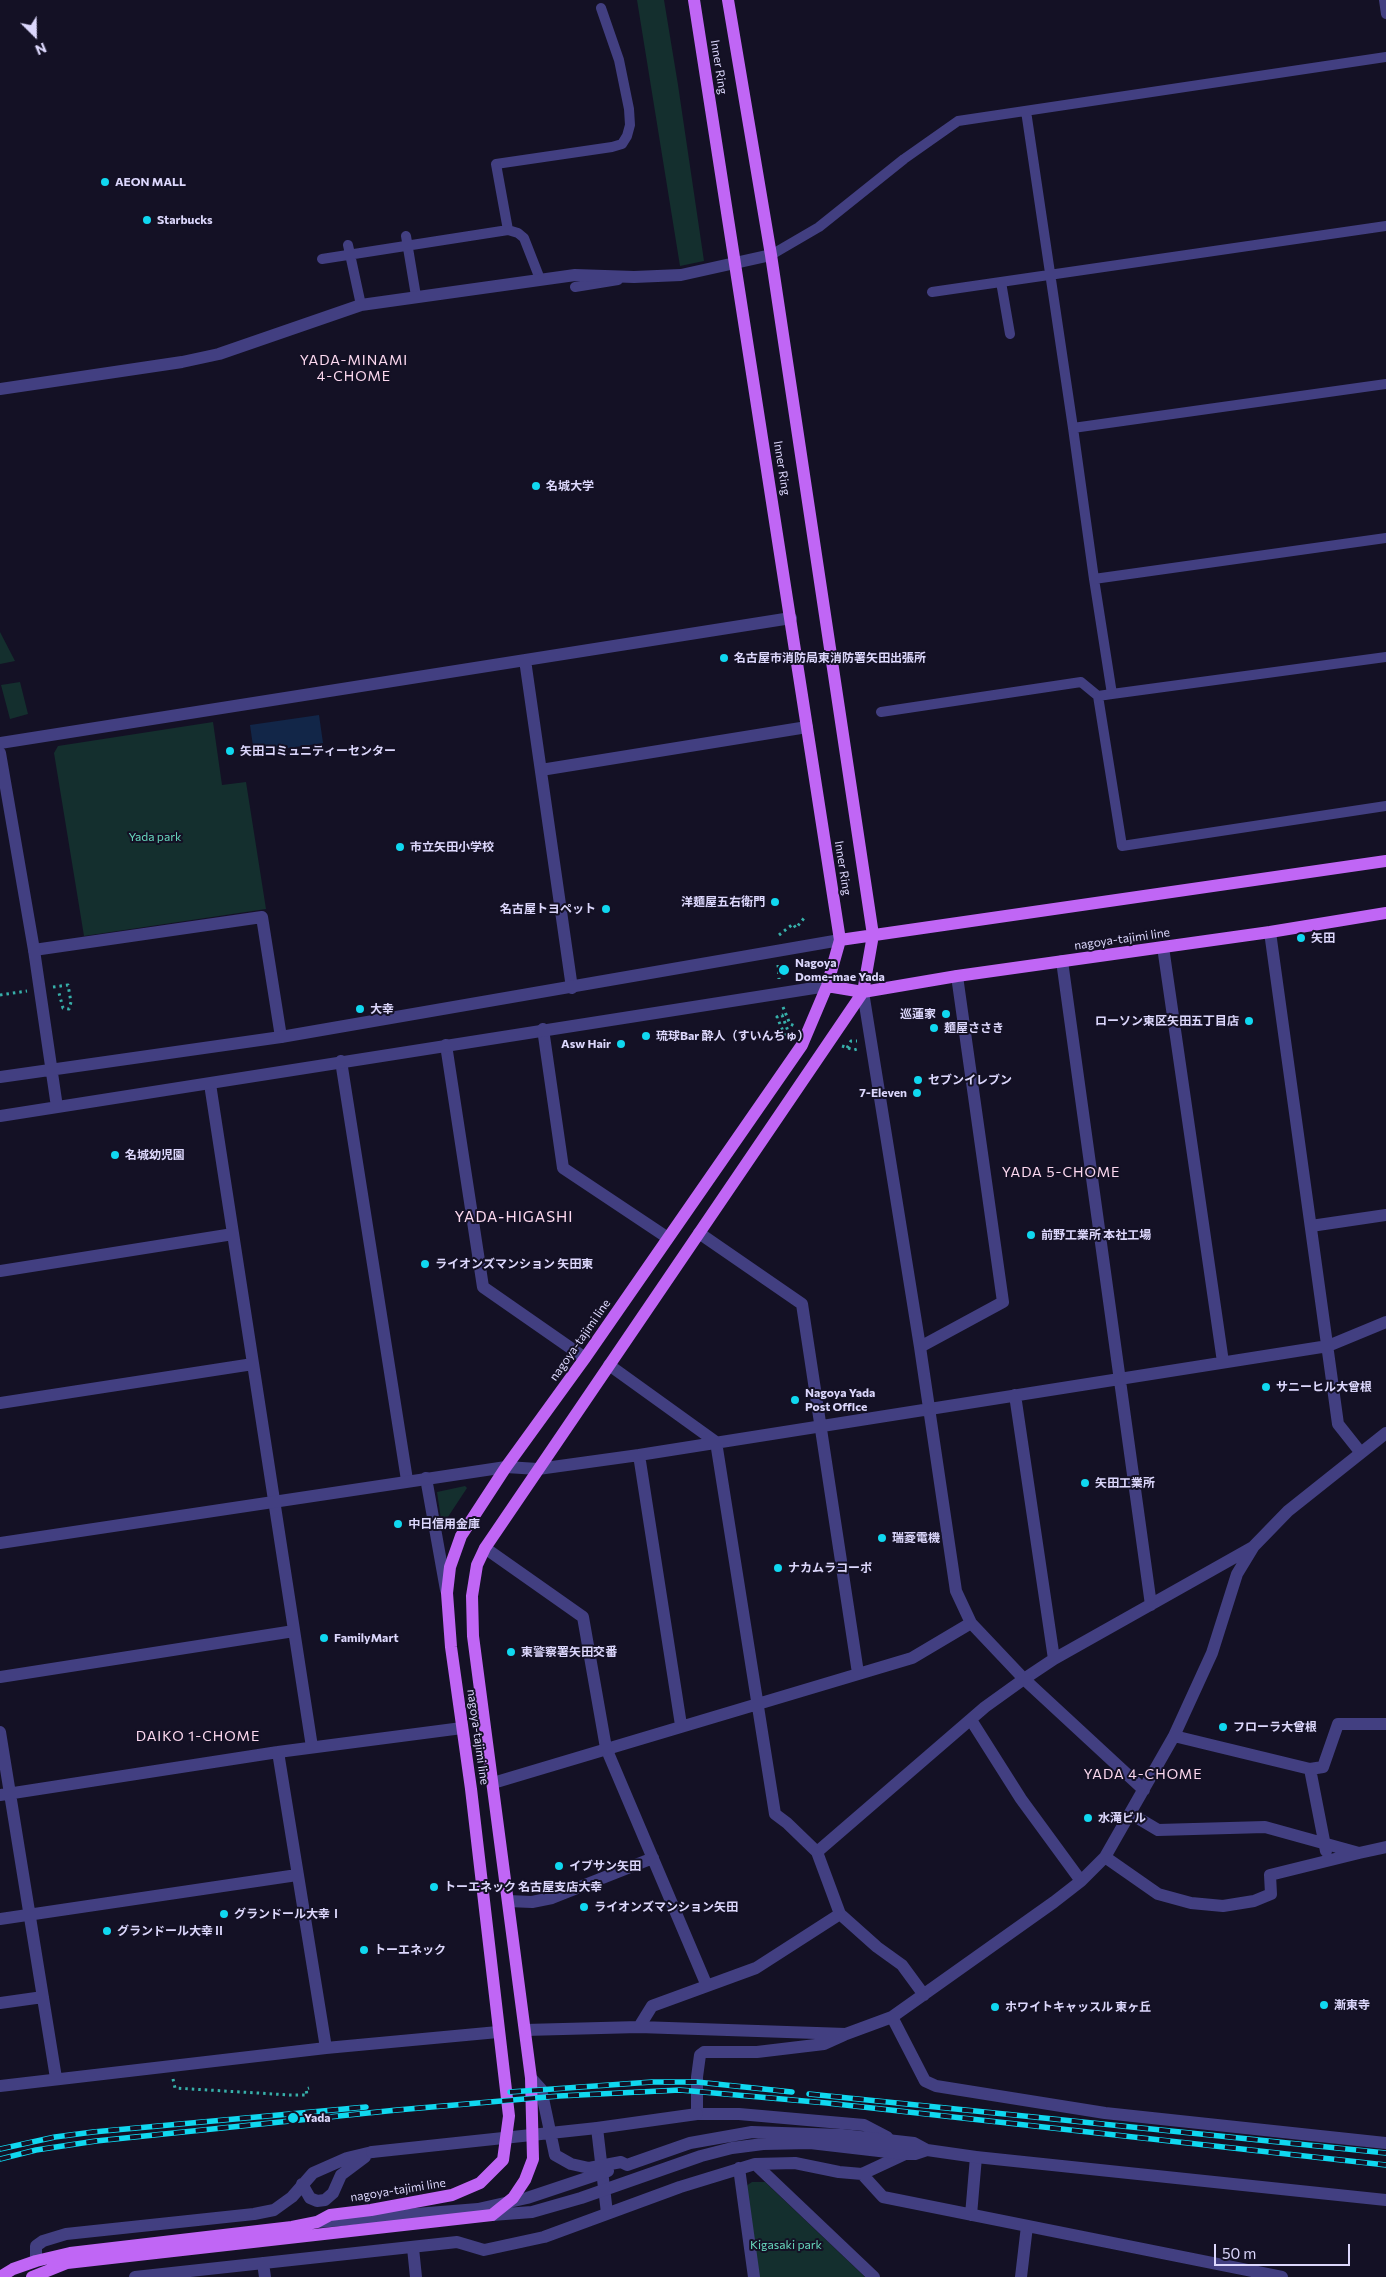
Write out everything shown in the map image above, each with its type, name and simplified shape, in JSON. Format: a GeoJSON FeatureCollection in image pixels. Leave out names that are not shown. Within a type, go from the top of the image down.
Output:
{"type":"FeatureCollection","features":[{"type":"Feature","properties":{"kind":"main road","name":"Inner Ring"},"geometry":{"type":"LineString","coordinates":[[694,0],[737,264],[840,940]]}},
{"type":"Feature","properties":{"kind":"main road","name":"Inner Ring"},"geometry":{"type":"LineString","coordinates":[[728,0],[771,255],[873,935]]}},
{"type":"Feature","properties":{"kind":"main road"},"geometry":{"type":"LineString","coordinates":[[840,940],[1386,861]]}},
{"type":"Feature","properties":{"kind":"main road","name":"nagoya-tajimi line"},"geometry":{"type":"LineString","coordinates":[[863,992],[957,976],[1270,932],[1386,913]]}},
{"type":"Feature","properties":{"kind":"main road","name":"nagoya-tajimi line"},"geometry":{"type":"LineString","coordinates":[[492,2215],[513,2198],[525,2180],[533,2159],[531,2078],[474,1636],[472,1596],[477,1564],[485,1548],[538,1469],[863,992],[873,935]]}},
{"type":"Feature","properties":{"kind":"main road","name":"nagoya-tajimi line"},"geometry":{"type":"LineString","coordinates":[[0,2277],[13,2269],[36,2261],[70,2253],[292,2227],[317,2222],[330,2214],[371,2210],[452,2195],[480,2183],[503,2160],[509,2116],[451,1647],[448,1605],[450,1567],[454,1551],[461,1536],[506,1466],[585,1358],[802,1045],[827,986],[840,940]]}},
{"type":"Feature","properties":{"kind":"main road"},"geometry":{"type":"LineString","coordinates":[[827,986],[863,992]]}},
{"type":"Feature","properties":{"kind":"main road"},"geometry":{"type":"LineString","coordinates":[[32,2277],[67,2263],[492,2215]]}},
{"type":"Feature","properties":{"kind":"street"},"geometry":{"type":"LineString","coordinates":[[0,389],[182,362],[218,354],[361,305],[575,275],[634,277],[681,275],[771,255]]}},
{"type":"Feature","properties":{"kind":"street"},"geometry":{"type":"LineString","coordinates":[[0,743],[791,618]]}},
{"type":"Feature","properties":{"kind":"street"},"geometry":{"type":"LineString","coordinates":[[525,660],[572,988]]}},
{"type":"Feature","properties":{"kind":"street"},"geometry":{"type":"LineString","coordinates":[[541,770],[807,727]]}},
{"type":"Feature","properties":{"kind":"street"},"geometry":{"type":"LineString","coordinates":[[0,753],[34,950],[57,1107]]}},
{"type":"Feature","properties":{"kind":"street"},"geometry":{"type":"LineString","coordinates":[[34,950],[262,917],[281,1037]]}},
{"type":"Feature","properties":{"kind":"street"},"geometry":{"type":"LineString","coordinates":[[1270,932],[1338,1424],[1360,1453]]}},
{"type":"Feature","properties":{"kind":"street"},"geometry":{"type":"LineString","coordinates":[[0,1078],[281,1037],[840,940]]}},
{"type":"Feature","properties":{"kind":"street"},"geometry":{"type":"LineString","coordinates":[[1163,947],[1223,1362]]}},
{"type":"Feature","properties":{"kind":"street"},"geometry":{"type":"LineString","coordinates":[[1062,961],[1151,1605]]}},
{"type":"Feature","properties":{"kind":"street"},"geometry":{"type":"LineString","coordinates":[[920,1347],[1003,1302],[957,976]]}},
{"type":"Feature","properties":{"kind":"street"},"geometry":{"type":"LineString","coordinates":[[0,1116],[210,1084],[543,1029],[827,986]]}},
{"type":"Feature","properties":{"kind":"street"},"geometry":{"type":"LineString","coordinates":[[863,992],[920,1347],[956,1590],[971,1623],[1024,1679],[1144,1790]]}},
{"type":"Feature","properties":{"kind":"street"},"geometry":{"type":"LineString","coordinates":[[543,1029],[563,1168],[668,1238]]}},
{"type":"Feature","properties":{"kind":"street"},"geometry":{"type":"LineString","coordinates":[[446,1045],[483,1287],[585,1358]]}},
{"type":"Feature","properties":{"kind":"street"},"geometry":{"type":"LineString","coordinates":[[342,1061],[408,1480]]}},
{"type":"Feature","properties":{"kind":"street"},"geometry":{"type":"LineString","coordinates":[[210,1084],[312,1747]]}},
{"type":"Feature","properties":{"kind":"street"},"geometry":{"type":"LineString","coordinates":[[1311,1226],[1386,1215]]}},
{"type":"Feature","properties":{"kind":"street"},"geometry":{"type":"LineString","coordinates":[[700,1233],[802,1304],[858,1673]]}},
{"type":"Feature","properties":{"kind":"street"},"geometry":{"type":"LineString","coordinates":[[0,1271],[233,1234]]}},
{"type":"Feature","properties":{"kind":"street"},"geometry":{"type":"LineString","coordinates":[[0,1543],[506,1466],[538,1469],[1328,1346],[1386,1322]]}},
{"type":"Feature","properties":{"kind":"street"},"geometry":{"type":"LineString","coordinates":[[0,1404],[253,1364]]}},
{"type":"Feature","properties":{"kind":"street"},"geometry":{"type":"LineString","coordinates":[[609,1365],[716,1442],[775,1814],[788,1823],[817,1852],[840,1914],[877,1947],[902,1965],[924,1995]]}},
{"type":"Feature","properties":{"kind":"street"},"geometry":{"type":"LineString","coordinates":[[1015,1395],[1054,1659]]}},
{"type":"Feature","properties":{"kind":"street"},"geometry":{"type":"LineString","coordinates":[[698,2114],[696,2077],[700,2055],[704,2052],[757,2052],[824,2044],[892,2018],[1010,1935],[1081,1881],[1105,1857],[1174,1736],[1212,1653],[1238,1574],[1254,1546],[1288,1511],[1386,1433]]}},
{"type":"Feature","properties":{"kind":"street"},"geometry":{"type":"LineString","coordinates":[[639,1454],[681,1725]]}},
{"type":"Feature","properties":{"kind":"street"},"geometry":{"type":"LineString","coordinates":[[426,1478],[448,1605]]}},
{"type":"Feature","properties":{"kind":"street"},"geometry":{"type":"LineString","coordinates":[[817,1852],[971,1720],[1024,1679],[1054,1659],[1254,1546]]}},
{"type":"Feature","properties":{"kind":"street"},"geometry":{"type":"LineString","coordinates":[[485,1548],[583,1616],[606,1748],[707,1986]]}},
{"type":"Feature","properties":{"kind":"street"},"geometry":{"type":"LineString","coordinates":[[492,1783],[681,1725],[912,1658],[971,1623]]}},
{"type":"Feature","properties":{"kind":"street"},"geometry":{"type":"LineString","coordinates":[[0,1677],[294,1630]]}},
{"type":"Feature","properties":{"kind":"street"},"geometry":{"type":"LineString","coordinates":[[971,1720],[1021,1799],[1081,1881]]}},
{"type":"Feature","properties":{"kind":"street"},"geometry":{"type":"LineString","coordinates":[[1174,1736],[1310,1769],[1323,1767],[1338,1724],[1386,1724]]}},
{"type":"Feature","properties":{"kind":"street"},"geometry":{"type":"LineString","coordinates":[[5,1794],[312,1747],[462,1728]]}},
{"type":"Feature","properties":{"kind":"street"},"geometry":{"type":"LineString","coordinates":[[0,1732],[5,1794],[29,1914],[56,2078]]}},
{"type":"Feature","properties":{"kind":"street"},"geometry":{"type":"LineString","coordinates":[[278,1752],[326,2048]]}},
{"type":"Feature","properties":{"kind":"street"},"geometry":{"type":"LineString","coordinates":[[1310,1769],[1328,1860]]}},
{"type":"Feature","properties":{"kind":"street"},"geometry":{"type":"LineString","coordinates":[[1131,1814],[1158,1830],[1265,1827],[1359,1853]]}},
{"type":"Feature","properties":{"kind":"street"},"geometry":{"type":"LineString","coordinates":[[1105,1857],[1158,1894],[1191,1903],[1223,1906],[1254,1901],[1271,1894],[1270,1875],[1386,1847]]}},
{"type":"Feature","properties":{"kind":"street"},"geometry":{"type":"LineString","coordinates":[[508,1901],[532,1902],[552,1898],[653,1858]]}},
{"type":"Feature","properties":{"kind":"street"},"geometry":{"type":"LineString","coordinates":[[0,1919],[297,1875]]}},
{"type":"Feature","properties":{"kind":"street"},"geometry":{"type":"LineString","coordinates":[[640,2027],[652,2006],[756,1968],[840,1914]]}},
{"type":"Feature","properties":{"kind":"street"},"geometry":{"type":"LineString","coordinates":[[0,2003],[43,1997]]}},
{"type":"Feature","properties":{"kind":"street"},"geometry":{"type":"LineString","coordinates":[[892,2018],[925,2081],[936,2086],[1105,2113],[1386,2143]]}},
{"type":"Feature","properties":{"kind":"street"},"geometry":{"type":"LineString","coordinates":[[525,2030],[640,2027],[846,2034]]}},
{"type":"Feature","properties":{"kind":"street"},"geometry":{"type":"LineString","coordinates":[[0,2086],[326,2048],[498,2032]]}},
{"type":"Feature","properties":{"kind":"street"},"geometry":{"type":"LineString","coordinates":[[531,2078],[541,2088],[555,2155],[571,2164],[588,2168],[621,2162],[628,2165]]}},
{"type":"Feature","properties":{"kind":"street"},"geometry":{"type":"LineString","coordinates":[[36,2261],[36,2246],[43,2241],[66,2234],[254,2214],[274,2210],[292,2197],[312,2173],[324,2166],[372,2152],[597,2128],[698,2114],[739,2114],[864,2125],[887,2137],[890,2141]]}},
{"type":"Feature","properties":{"kind":"street"},"geometry":{"type":"LineString","coordinates":[[597,2128],[606,2208]]}},
{"type":"Feature","properties":{"kind":"street"},"geometry":{"type":"LineString","coordinates":[[317,2222],[478,2209],[506,2204],[690,2143],[752,2132],[842,2135],[914,2143],[927,2150],[976,2157],[1386,2200]]}},
{"type":"Feature","properties":{"kind":"street"},"geometry":{"type":"LineString","coordinates":[[492,2215],[532,2212],[581,2198],[701,2156],[763,2144],[810,2143],[905,2154],[915,2154],[927,2150]]}},
{"type":"Feature","properties":{"kind":"street"},"geometry":{"type":"LineString","coordinates":[[302,2184],[310,2198],[317,2201],[325,2200],[333,2193],[341,2175],[372,2152]]}},
{"type":"Feature","properties":{"kind":"street"},"geometry":{"type":"LineString","coordinates":[[135,2277],[457,2242],[484,2250],[544,2237],[606,2208],[755,2164],[795,2162],[839,2172],[862,2174],[905,2154]]}},
{"type":"Feature","properties":{"kind":"street"},"geometry":{"type":"LineString","coordinates":[[971,2215],[976,2157]]}},
{"type":"Feature","properties":{"kind":"street"},"geometry":{"type":"LineString","coordinates":[[755,2164],[874,2277]]}},
{"type":"Feature","properties":{"kind":"street"},"geometry":{"type":"LineString","coordinates":[[739,2168],[754,2277]]}},
{"type":"Feature","properties":{"kind":"street"},"geometry":{"type":"LineString","coordinates":[[862,2174],[883,2197],[1282,2277]]}},
{"type":"Feature","properties":{"kind":"street"},"geometry":{"type":"LineString","coordinates":[[1022,2277],[1027,2226]]}},
{"type":"Feature","properties":{"kind":"street"},"geometry":{"type":"LineString","coordinates":[[413,2248],[416,2277]]}},
{"type":"Feature","properties":{"kind":"street"},"geometry":{"type":"LineString","coordinates":[[263,2264],[264,2277]]}},
{"type":"Feature","properties":{"kind":"lane"},"geometry":{"type":"LineString","coordinates":[[1384,0],[1386,14]]}},
{"type":"Feature","properties":{"kind":"lane"},"geometry":{"type":"LineString","coordinates":[[508,230],[496,164],[612,147],[622,144],[628,136],[630,125],[629,109],[619,60],[601,8]]}},
{"type":"Feature","properties":{"kind":"lane"},"geometry":{"type":"LineString","coordinates":[[771,255],[819,227],[904,159],[958,121],[1386,57]]}},
{"type":"Feature","properties":{"kind":"lane"},"geometry":{"type":"LineString","coordinates":[[1026,111],[1112,694]]}},
{"type":"Feature","properties":{"kind":"lane"},"geometry":{"type":"LineString","coordinates":[[932,292],[1386,226]]}},
{"type":"Feature","properties":{"kind":"lane"},"geometry":{"type":"LineString","coordinates":[[322,259],[508,230],[518,233],[524,238],[540,279]]}},
{"type":"Feature","properties":{"kind":"lane"},"geometry":{"type":"LineString","coordinates":[[406,236],[416,296]]}},
{"type":"Feature","properties":{"kind":"lane"},"geometry":{"type":"LineString","coordinates":[[348,245],[361,305]]}},
{"type":"Feature","properties":{"kind":"lane"},"geometry":{"type":"LineString","coordinates":[[575,287],[634,277]]}},
{"type":"Feature","properties":{"kind":"lane"},"geometry":{"type":"LineString","coordinates":[[1001,282],[1010,334]]}},
{"type":"Feature","properties":{"kind":"lane"},"geometry":{"type":"LineString","coordinates":[[1073,428],[1386,384]]}},
{"type":"Feature","properties":{"kind":"lane"},"geometry":{"type":"LineString","coordinates":[[1094,579],[1386,538]]}},
{"type":"Feature","properties":{"kind":"lane"},"geometry":{"type":"LineString","coordinates":[[1098,696],[1386,657]]}},
{"type":"Feature","properties":{"kind":"lane"},"geometry":{"type":"LineString","coordinates":[[881,712],[1081,682],[1098,696],[1122,846],[1386,806]]}},
{"type":"Feature","properties":{"kind":"path"},"geometry":{"type":"LineString","coordinates":[[776,937],[793,924],[796,928],[805,917]]}},
{"type":"Feature","properties":{"kind":"path"},"geometry":{"type":"LineString","coordinates":[[59,993],[63,1008],[68,1009],[71,1002],[68,985]]}},
{"type":"Feature","properties":{"kind":"path"},"geometry":{"type":"LineString","coordinates":[[785,1036],[777,1017],[782,1015],[788,1031],[790,1024]]}},
{"type":"Feature","properties":{"kind":"path"},"geometry":{"type":"LineString","coordinates":[[169,2066],[176,2088],[290,2096],[307,2095],[306,2089],[309,2088]]}},
{"type":"Feature","properties":{"kind":"green space"},"geometry":{"type":"Polygon","coordinates":[[[637,0],[664,0],[704,261],[680,266],[637,0]]]}},
{"type":"Feature","properties":{"kind":"green space"},"geometry":{"type":"Polygon","coordinates":[[[0,632],[15,661],[0,664],[0,632]]]}},
{"type":"Feature","properties":{"kind":"green space"},"geometry":{"type":"Polygon","coordinates":[[[20,682],[28,714],[10,719],[1,685],[20,682]]]}},
{"type":"Feature","properties":{"kind":"green space","name":"Yada park"},"geometry":{"type":"Polygon","coordinates":[[[213,722],[222,785],[246,782],[266,909],[84,936],[54,753],[58,746],[213,722]]]}},
{"type":"Feature","properties":{"kind":"green space"},"geometry":{"type":"Polygon","coordinates":[[[465,1486],[467,1488],[442,1526],[437,1492],[465,1486]]]}},
{"type":"Feature","properties":{"kind":"green space","name":"Kigasaki park"},"geometry":{"type":"Polygon","coordinates":[[[752,2182],[765,2182],[865,2277],[759,2277],[746,2186],[752,2182]]]}},
{"type":"Feature","properties":{"kind":"water"},"geometry":{"type":"Polygon","coordinates":[[[319,715],[323,743],[254,753],[250,725],[319,715]]]}},
{"type":"Feature","properties":{"kind":"railway"},"geometry":{"type":"LineString","coordinates":[[510,2092],[652,2082],[697,2082],[792,2092]]}},
{"type":"Feature","properties":{"kind":"railway"},"geometry":{"type":"LineString","coordinates":[[0,2159],[36,2150],[96,2141],[397,2110],[559,2096],[680,2090],[827,2103],[1386,2165]]}},
{"type":"Feature","properties":{"kind":"railway"},"geometry":{"type":"LineString","coordinates":[[809,2094],[1386,2153]]}},
{"type":"Feature","properties":{"kind":"railway"},"geometry":{"type":"LineString","coordinates":[[0,2149],[55,2137],[93,2132],[366,2107]]}},
{"type":"Feature","properties":{"kind":"place","name":"AEON MALL"},"geometry":{"type":"Point","coordinates":[105,182]}},
{"type":"Feature","properties":{"kind":"place","name":"Starbucks"},"geometry":{"type":"Point","coordinates":[147,220]}},
{"type":"Feature","properties":{"kind":"place","name":"名城大学"},"geometry":{"type":"Point","coordinates":[536,486]}},
{"type":"Feature","properties":{"kind":"place","name":"名古屋市消防局東消防署矢田出張所"},"geometry":{"type":"Point","coordinates":[724,658]}},
{"type":"Feature","properties":{"kind":"place","name":"矢田コミュニティーセンター"},"geometry":{"type":"Point","coordinates":[230,751]}},
{"type":"Feature","properties":{"kind":"place","name":"市立矢田小学校"},"geometry":{"type":"Point","coordinates":[400,847]}},
{"type":"Feature","properties":{"kind":"place","name":"洋麺屋五右衛門"},"geometry":{"type":"Point","coordinates":[775,902]}},
{"type":"Feature","properties":{"kind":"place","name":"名古屋トヨペット"},"geometry":{"type":"Point","coordinates":[606,909]}},
{"type":"Feature","properties":{"kind":"place","name":"矢田"},"geometry":{"type":"Point","coordinates":[1301,938]}},
{"type":"Feature","properties":{"kind":"place","name":"Nagoya Dome-mae Yada"},"geometry":{"type":"Point","coordinates":[784,970]}},
{"type":"Feature","properties":{"kind":"place","name":"大幸"},"geometry":{"type":"Point","coordinates":[360,1009]}},
{"type":"Feature","properties":{"kind":"place","name":"巡蓮家"},"geometry":{"type":"Point","coordinates":[946,1014]}},
{"type":"Feature","properties":{"kind":"place","name":"ローソン東区矢田五丁目店"},"geometry":{"type":"Point","coordinates":[1249,1021]}},
{"type":"Feature","properties":{"kind":"place","name":"麺屋ささき"},"geometry":{"type":"Point","coordinates":[934,1028]}},
{"type":"Feature","properties":{"kind":"place","name":"琉球Bar 酔人（すいんちゅ）"},"geometry":{"type":"Point","coordinates":[646,1036]}},
{"type":"Feature","properties":{"kind":"place","name":"Asw Hair"},"geometry":{"type":"Point","coordinates":[621,1044]}},
{"type":"Feature","properties":{"kind":"place","name":"セブンイレブン"},"geometry":{"type":"Point","coordinates":[918,1080]}},
{"type":"Feature","properties":{"kind":"place","name":"7-Eleven"},"geometry":{"type":"Point","coordinates":[917,1093]}},
{"type":"Feature","properties":{"kind":"place","name":"名城幼児園"},"geometry":{"type":"Point","coordinates":[115,1155]}},
{"type":"Feature","properties":{"kind":"place","name":"前野工業所 本社工場"},"geometry":{"type":"Point","coordinates":[1031,1235]}},
{"type":"Feature","properties":{"kind":"place","name":"ライオンズマンション 矢田東"},"geometry":{"type":"Point","coordinates":[425,1264]}},
{"type":"Feature","properties":{"kind":"place","name":"サニーヒル大曾根"},"geometry":{"type":"Point","coordinates":[1266,1387]}},
{"type":"Feature","properties":{"kind":"place","name":"Nagoya Yada Post Office"},"geometry":{"type":"Point","coordinates":[795,1400]}},
{"type":"Feature","properties":{"kind":"place","name":"矢田工業所"},"geometry":{"type":"Point","coordinates":[1085,1483]}},
{"type":"Feature","properties":{"kind":"place","name":"中日信用金庫"},"geometry":{"type":"Point","coordinates":[398,1524]}},
{"type":"Feature","properties":{"kind":"place","name":"瑞菱電機"},"geometry":{"type":"Point","coordinates":[882,1538]}},
{"type":"Feature","properties":{"kind":"place","name":"ナカムラコーポ"},"geometry":{"type":"Point","coordinates":[778,1568]}},
{"type":"Feature","properties":{"kind":"place","name":"FamilyMart"},"geometry":{"type":"Point","coordinates":[324,1638]}},
{"type":"Feature","properties":{"kind":"place","name":"東警察署矢田交番"},"geometry":{"type":"Point","coordinates":[511,1652]}},
{"type":"Feature","properties":{"kind":"place","name":"フローラ大曾根"},"geometry":{"type":"Point","coordinates":[1223,1727]}},
{"type":"Feature","properties":{"kind":"place","name":"水滝ビル"},"geometry":{"type":"Point","coordinates":[1088,1818]}},
{"type":"Feature","properties":{"kind":"place","name":"イブサン矢田"},"geometry":{"type":"Point","coordinates":[559,1866]}},
{"type":"Feature","properties":{"kind":"place","name":"トーエネック 名古屋支店大幸"},"geometry":{"type":"Point","coordinates":[434,1887]}},
{"type":"Feature","properties":{"kind":"place","name":"ライオンズマンション矢田"},"geometry":{"type":"Point","coordinates":[584,1907]}},
{"type":"Feature","properties":{"kind":"place","name":"グランドール大幸Ⅰ"},"geometry":{"type":"Point","coordinates":[224,1914]}},
{"type":"Feature","properties":{"kind":"place","name":"グランドール大幸Ⅱ"},"geometry":{"type":"Point","coordinates":[107,1931]}},
{"type":"Feature","properties":{"kind":"place","name":"トーエネック"},"geometry":{"type":"Point","coordinates":[364,1950]}},
{"type":"Feature","properties":{"kind":"place","name":"漸東寺"},"geometry":{"type":"Point","coordinates":[1324,2005]}},
{"type":"Feature","properties":{"kind":"place","name":"ホワイトキャッスル 東ヶ丘"},"geometry":{"type":"Point","coordinates":[995,2007]}},
{"type":"Feature","properties":{"kind":"place","name":"Yada"},"geometry":{"type":"Point","coordinates":[293,2118]}},
{"type":"Feature","properties":{"kind":"district","name":"YADA-MINAMI 4-CHOME"},"geometry":{"type":"Point","coordinates":[354,368]}},
{"type":"Feature","properties":{"kind":"district","name":"YADA 5-CHOME"},"geometry":{"type":"Point","coordinates":[1061,1172]}},
{"type":"Feature","properties":{"kind":"district","name":"YADA-HIGASHI"},"geometry":{"type":"Point","coordinates":[514,1217]}},
{"type":"Feature","properties":{"kind":"district","name":"DAIKO 1-CHOME"},"geometry":{"type":"Point","coordinates":[198,1736]}},
{"type":"Feature","properties":{"kind":"district","name":"YADA 4-CHOME"},"geometry":{"type":"Point","coordinates":[1143,1774]}}]}
